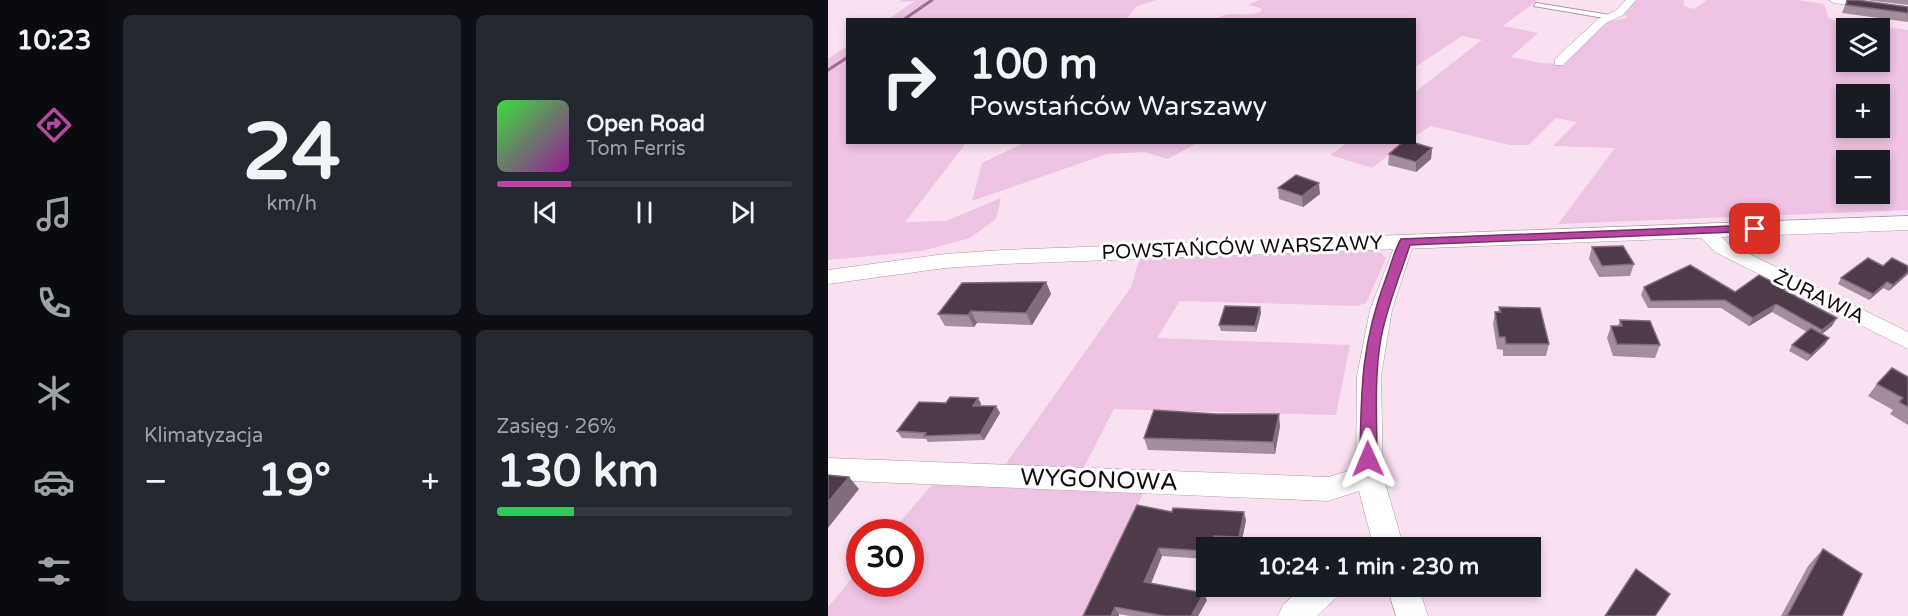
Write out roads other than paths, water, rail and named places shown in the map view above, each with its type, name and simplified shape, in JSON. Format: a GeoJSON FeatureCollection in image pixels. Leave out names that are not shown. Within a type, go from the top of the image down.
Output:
{"type":"FeatureCollection","features":[{"type":"Feature","properties":{"kind":"street"},"geometry":{"type":"LineString","coordinates":[[1559,62],[1602,21],[1619,13],[1631,0]]}},
{"type":"Feature","properties":{"kind":"street"},"geometry":{"type":"LineString","coordinates":[[1834,0],[1908,10]]}},
{"type":"Feature","properties":{"kind":"street","name":"POWSTAŃCÓW WARSZAWY"},"geometry":{"type":"LineString","coordinates":[[828,277],[934,262],[1003,257],[1908,223]]}},
{"type":"Feature","properties":{"kind":"street","name":"ŻURAWIA"},"geometry":{"type":"LineString","coordinates":[[1703,230],[1722,248],[1908,341]]}},
{"type":"Feature","properties":{"kind":"street"},"geometry":{"type":"LineString","coordinates":[[1386,537],[1369,476],[1369,376],[1381,310],[1406,242]]}},
{"type":"Feature","properties":{"kind":"street","name":"WYGONOWA"},"geometry":{"type":"LineString","coordinates":[[828,469],[1328,489],[1369,476]]}},
{"type":"Feature","properties":{"kind":"street"},"geometry":{"type":"LineString","coordinates":[[1294,616],[1314,597]]}},
{"type":"Feature","properties":{"kind":"street"},"geometry":{"type":"LineString","coordinates":[[1406,597],[1412,616]]}},
{"type":"Feature","properties":{"kind":"lane"},"geometry":{"type":"LineString","coordinates":[[1536,5],[1610,17]]}},
{"type":"Feature","properties":{"kind":"waterway"},"geometry":{"type":"LineString","coordinates":[[906,18],[932,0]]}},
{"type":"Feature","properties":{"kind":"waterway"},"geometry":{"type":"LineString","coordinates":[[828,70],[846,58]]}}]}
